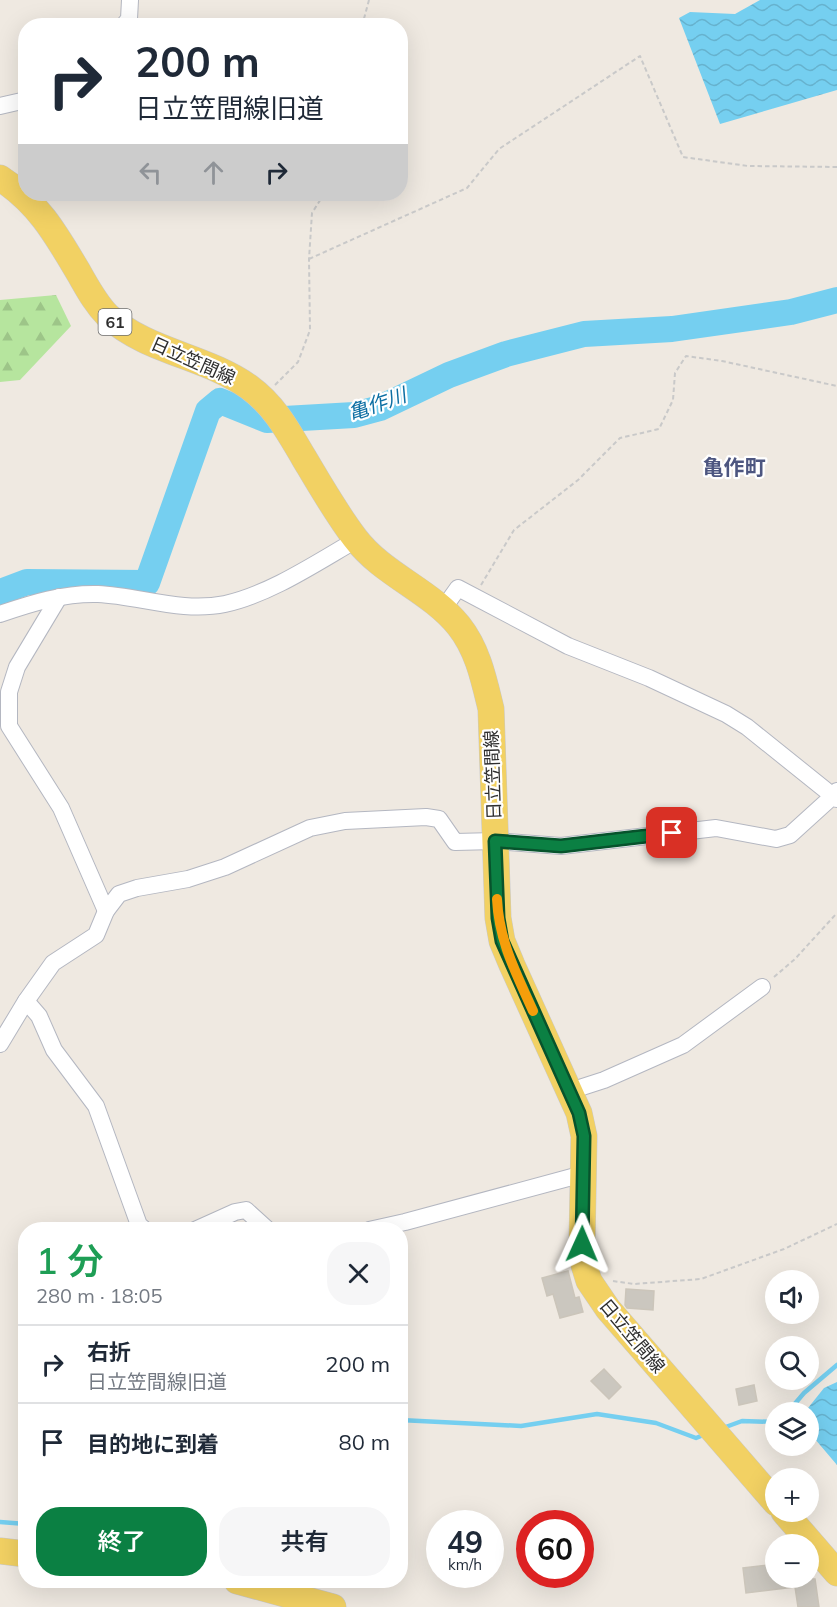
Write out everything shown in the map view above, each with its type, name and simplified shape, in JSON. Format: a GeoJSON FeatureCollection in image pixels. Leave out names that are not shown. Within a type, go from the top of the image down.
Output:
{"type":"FeatureCollection","features":[{"type":"Feature","properties":{"kind":"main road","name":"日立笠間線"},"geometry":{"type":"LineString","coordinates":[[0,178],[18,190]]}},
{"type":"Feature","properties":{"kind":"main road","name":"日立笠間線"},"geometry":{"type":"LineString","coordinates":[[30,201],[56,235],[94,300],[108,316],[143,338],[230,375],[274,410],[356,540],[395,576],[443,609],[471,644],[489,698],[493,742],[498,918],[502,941],[579,1113],[584,1136],[582,1244],[584,1265],[589,1281],[608,1310],[765,1490]]}},
{"type":"Feature","properties":{"kind":"main road"},"geometry":{"type":"LineString","coordinates":[[793,1522],[837,1573]]}},
{"type":"Feature","properties":{"kind":"main road"},"geometry":{"type":"LineString","coordinates":[[0,1551],[18,1553]]}},
{"type":"Feature","properties":{"kind":"main road"},"geometry":{"type":"LineString","coordinates":[[263,1588],[333,1607]]}},
{"type":"Feature","properties":{"kind":"street"},"geometry":{"type":"LineString","coordinates":[[129,18],[130,0]]}},
{"type":"Feature","properties":{"kind":"street"},"geometry":{"type":"LineString","coordinates":[[0,106],[18,102]]}},
{"type":"Feature","properties":{"kind":"street"},"geometry":{"type":"LineString","coordinates":[[0,614],[37,600],[96,594],[176,606],[224,604],[256,593],[298,574],[356,540]]}},
{"type":"Feature","properties":{"kind":"street"},"geometry":{"type":"LineString","coordinates":[[0,1044],[53,963],[96,935],[106,911],[119,894],[137,888],[188,879],[225,867],[310,828],[345,821],[426,817],[439,819],[455,842],[495,841],[561,846],[716,828],[776,839],[790,835],[836,795],[747,727],[726,714],[649,678],[568,645],[458,588],[443,609]]}},
{"type":"Feature","properties":{"kind":"street"},"geometry":{"type":"LineString","coordinates":[[59,597],[17,667],[9,692],[9,726],[61,808],[106,911]]}},
{"type":"Feature","properties":{"kind":"street"},"geometry":{"type":"LineString","coordinates":[[570,1091],[604,1080],[683,1045],[762,987]]}},
{"type":"Feature","properties":{"kind":"street"},"geometry":{"type":"LineString","coordinates":[[26,1001],[39,1016],[54,1050],[96,1106],[138,1222]]}},
{"type":"Feature","properties":{"kind":"street"},"geometry":{"type":"LineString","coordinates":[[405,1222],[583,1174]]}},
{"type":"Feature","properties":{"kind":"street"},"geometry":{"type":"LineString","coordinates":[[213,1222],[235,1212],[246,1210],[259,1222]]}},
{"type":"Feature","properties":{"kind":"path"},"geometry":{"type":"LineString","coordinates":[[364,18],[369,0]]}},
{"type":"Feature","properties":{"kind":"path"},"geometry":{"type":"LineString","coordinates":[[309,259],[467,188],[499,149],[640,56],[683,157],[748,165],[837,167]]}},
{"type":"Feature","properties":{"kind":"path"},"geometry":{"type":"LineString","coordinates":[[274,410],[298,362],[310,330],[309,259],[312,213],[320,201]]}},
{"type":"Feature","properties":{"kind":"path"},"geometry":{"type":"LineString","coordinates":[[474,596],[514,530],[578,480],[620,438],[659,429],[673,400],[675,373],[686,356],[722,361],[837,386]]}},
{"type":"Feature","properties":{"kind":"path"},"geometry":{"type":"LineString","coordinates":[[762,987],[795,959],[837,914]]}},
{"type":"Feature","properties":{"kind":"path"},"geometry":{"type":"LineString","coordinates":[[584,1265],[614,1281],[634,1284],[701,1279],[784,1249],[837,1224]]}},
{"type":"Feature","properties":{"kind":"green space"},"geometry":{"type":"Polygon","coordinates":[[[56,295],[71,326],[20,380],[0,382],[0,300],[56,295]]]}},
{"type":"Feature","properties":{"kind":"water"},"geometry":{"type":"Polygon","coordinates":[[[760,0],[837,0],[837,90],[720,124],[679,18],[690,12],[735,14],[760,0]]]}},
{"type":"Feature","properties":{"kind":"water"},"geometry":{"type":"Polygon","coordinates":[[[837,1382],[837,1465],[819,1444],[819,1402],[813,1402],[824,1388],[837,1382]]]}},
{"type":"Feature","properties":{"kind":"building"},"geometry":{"type":"Polygon","coordinates":[[[568,1271],[575,1298],[579,1297],[583,1312],[560,1318],[553,1294],[547,1296],[542,1278],[568,1271]]]}},
{"type":"Feature","properties":{"kind":"building"},"geometry":{"type":"Polygon","coordinates":[[[626,1289],[654,1291],[653,1310],[627,1308],[625,1305],[626,1289]]]}},
{"type":"Feature","properties":{"kind":"building"},"geometry":{"type":"Polygon","coordinates":[[[604,1369],[621,1387],[609,1399],[591,1381],[604,1369]]]}},
{"type":"Feature","properties":{"kind":"building"},"geometry":{"type":"Polygon","coordinates":[[[754,1385],[757,1401],[739,1405],[736,1389],[754,1385]]]}},
{"type":"Feature","properties":{"kind":"building"},"geometry":{"type":"Polygon","coordinates":[[[765,1565],[765,1588],[787,1588],[746,1593],[743,1568],[765,1565]]]}},
{"type":"Feature","properties":{"kind":"building"},"geometry":{"type":"Polygon","coordinates":[[[795,1588],[816,1588],[819,1607],[798,1607],[795,1588]]]}},
{"type":"Feature","properties":{"kind":"waterway","name":"亀作川"},"geometry":{"type":"LineString","coordinates":[[0,592],[27,582],[147,583],[208,411],[220,401],[267,420],[354,415],[380,408],[449,375],[506,354],[584,334],[672,329],[791,312],[837,300]]}},
{"type":"Feature","properties":{"kind":"waterway"},"geometry":{"type":"LineString","coordinates":[[796,1402],[837,1365]]}},
{"type":"Feature","properties":{"kind":"waterway"},"geometry":{"type":"LineString","coordinates":[[408,1420],[521,1426],[597,1414],[656,1423],[696,1438],[706,1434]]}},
{"type":"Feature","properties":{"kind":"waterway"},"geometry":{"type":"LineString","coordinates":[[723,1428],[742,1421],[765,1422]]}},
{"type":"Feature","properties":{"kind":"waterway"},"geometry":{"type":"LineString","coordinates":[[0,1522],[18,1523]]}},
{"type":"Feature","properties":{"kind":"slow traffic"},"geometry":{"type":"LineString","coordinates":[[497,899],[502,941],[533,1011]]}},
{"type":"Feature","properties":{"kind":"district","name":"亀作町"},"geometry":{"type":"Point","coordinates":[734,468]}},
{"type":"Feature","properties":{"kind":"route"},"geometry":{"type":"LineString","coordinates":[[582,1244],[584,1136],[579,1113],[570,1091],[502,941],[496,895],[495,841],[561,846],[672,833]]}}]}
